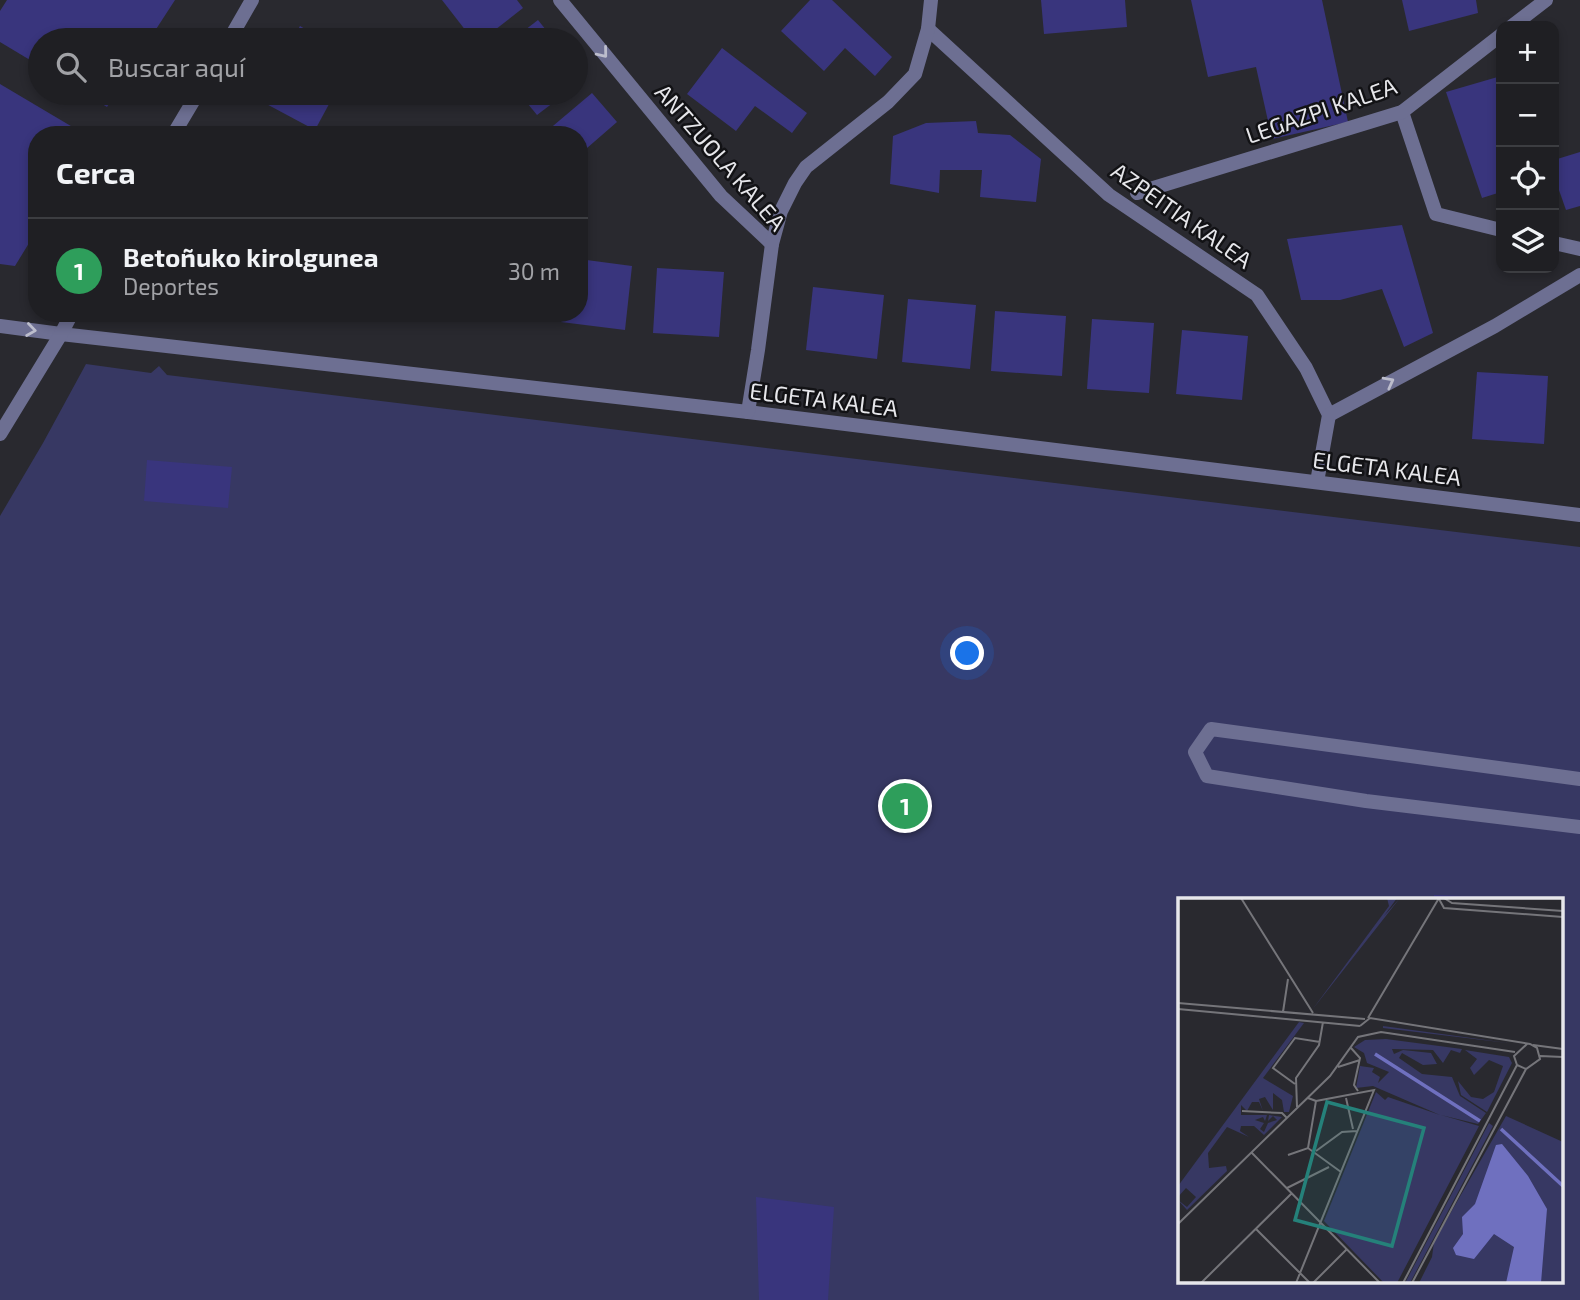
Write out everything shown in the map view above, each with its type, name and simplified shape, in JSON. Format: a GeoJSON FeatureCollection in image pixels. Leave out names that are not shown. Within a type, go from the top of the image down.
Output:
{"type":"FeatureCollection","features":[{"type":"Feature","properties":{"kind":"street"},"geometry":{"type":"LineString","coordinates":[[236,28],[252,0]]}},
{"type":"Feature","properties":{"kind":"street","name":"ANTZUOLA KALEA"},"geometry":{"type":"LineString","coordinates":[[560,0],[583,28]]}},
{"type":"Feature","properties":{"kind":"street"},"geometry":{"type":"LineString","coordinates":[[772,244],[781,211],[806,167],[888,102],[915,75],[928,29],[930,0]]}},
{"type":"Feature","properties":{"kind":"street"},"geometry":{"type":"LineString","coordinates":[[1519,21],[1546,0]]}},
{"type":"Feature","properties":{"kind":"street","name":"AZPEITIA KALEA"},"geometry":{"type":"LineString","coordinates":[[928,29],[1109,195],[1257,295],[1306,368],[1329,415]]}},
{"type":"Feature","properties":{"kind":"street","name":"ANTZUOLA KALEA"},"geometry":{"type":"LineString","coordinates":[[588,34],[721,196],[772,244],[748,412]]}},
{"type":"Feature","properties":{"kind":"street","name":"LEGAZPI KALEA"},"geometry":{"type":"LineString","coordinates":[[1137,193],[1402,112],[1496,39]]}},
{"type":"Feature","properties":{"kind":"street"},"geometry":{"type":"LineString","coordinates":[[178,126],[191,105]]}},
{"type":"Feature","properties":{"kind":"street"},"geometry":{"type":"LineString","coordinates":[[1402,112],[1436,214],[1496,229]]}},
{"type":"Feature","properties":{"kind":"street"},"geometry":{"type":"LineString","coordinates":[[1559,244],[1580,249]]}},
{"type":"Feature","properties":{"kind":"street"},"geometry":{"type":"LineString","coordinates":[[1317,482],[1329,415],[1495,326],[1580,275]]}},
{"type":"Feature","properties":{"kind":"street"},"geometry":{"type":"LineString","coordinates":[[0,434],[67,322]]}},
{"type":"Feature","properties":{"kind":"street","name":"ELGETA KALEA"},"geometry":{"type":"LineString","coordinates":[[0,326],[748,412],[1580,515]]}},
{"type":"Feature","properties":{"kind":"street"},"geometry":{"type":"LineString","coordinates":[[1580,779],[1211,729],[1195,752],[1207,776],[1366,801],[1580,827]]}},
{"type":"Feature","properties":{"kind":"shaded area"},"geometry":{"type":"Polygon","coordinates":[[[86,364],[151,373],[159,366],[167,375],[1580,547],[1580,1300],[0,1300],[0,516],[86,364]]]}},
{"type":"Feature","properties":{"kind":"building"},"geometry":{"type":"Polygon","coordinates":[[[7,0],[175,0],[157,28],[28,28],[28,59],[0,42],[0,11],[7,0]]]}},
{"type":"Feature","properties":{"kind":"building"},"geometry":{"type":"Polygon","coordinates":[[[442,0],[517,0],[523,8],[497,28],[464,28],[442,0]]]}},
{"type":"Feature","properties":{"kind":"building"},"geometry":{"type":"Polygon","coordinates":[[[810,0],[832,0],[892,57],[875,76],[845,48],[824,71],[781,31],[810,0]]]}},
{"type":"Feature","properties":{"kind":"building"},"geometry":{"type":"Polygon","coordinates":[[[1041,0],[1125,0],[1127,27],[1044,34],[1041,0]]]}},
{"type":"Feature","properties":{"kind":"building"},"geometry":{"type":"Polygon","coordinates":[[[1191,0],[1322,0],[1348,122],[1272,139],[1256,67],[1208,77],[1191,0]]]}},
{"type":"Feature","properties":{"kind":"building"},"geometry":{"type":"Polygon","coordinates":[[[1402,0],[1476,0],[1478,13],[1409,31],[1402,0]]]}},
{"type":"Feature","properties":{"kind":"building"},"geometry":{"type":"Polygon","coordinates":[[[538,20],[544,28],[528,28],[538,20]]]}},
{"type":"Feature","properties":{"kind":"building"},"geometry":{"type":"Polygon","coordinates":[[[722,48],[807,113],[792,133],[755,106],[736,131],[687,94],[722,48]]]}},
{"type":"Feature","properties":{"kind":"building"},"geometry":{"type":"Polygon","coordinates":[[[1496,77],[1496,194],[1482,198],[1446,92],[1496,77]]]}},
{"type":"Feature","properties":{"kind":"building"},"geometry":{"type":"Polygon","coordinates":[[[0,84],[28,101],[28,105],[35,105],[71,126],[28,126],[28,245],[15,266],[0,264],[0,84]]]}},
{"type":"Feature","properties":{"kind":"building"},"geometry":{"type":"Polygon","coordinates":[[[592,93],[617,122],[588,147],[588,126],[553,126],[578,105],[588,105],[588,96],[592,93]]]}},
{"type":"Feature","properties":{"kind":"building"},"geometry":{"type":"Polygon","coordinates":[[[268,105],[329,105],[317,126],[308,126],[268,105]]]}},
{"type":"Feature","properties":{"kind":"building"},"geometry":{"type":"Polygon","coordinates":[[[529,105],[550,105],[537,115],[529,105]]]}},
{"type":"Feature","properties":{"kind":"building"},"geometry":{"type":"Polygon","coordinates":[[[976,121],[978,133],[1010,135],[1041,159],[1036,202],[980,197],[982,170],[940,170],[939,193],[890,184],[893,136],[926,123],[976,121]]]}},
{"type":"Feature","properties":{"kind":"building"},"geometry":{"type":"Polygon","coordinates":[[[1580,152],[1580,206],[1566,210],[1559,190],[1559,158],[1580,152]]]}},
{"type":"Feature","properties":{"kind":"building"},"geometry":{"type":"Polygon","coordinates":[[[1402,225],[1433,333],[1404,347],[1382,289],[1340,300],[1301,300],[1287,239],[1402,225]]]}},
{"type":"Feature","properties":{"kind":"building"},"geometry":{"type":"Polygon","coordinates":[[[588,260],[632,266],[625,330],[561,322],[588,322],[588,260]]]}},
{"type":"Feature","properties":{"kind":"building"},"geometry":{"type":"Polygon","coordinates":[[[657,268],[724,272],[719,337],[653,333],[657,268]]]}},
{"type":"Feature","properties":{"kind":"building"},"geometry":{"type":"Polygon","coordinates":[[[813,287],[884,295],[877,359],[806,350],[813,287]]]}},
{"type":"Feature","properties":{"kind":"building"},"geometry":{"type":"Polygon","coordinates":[[[908,299],[976,305],[970,369],[902,362],[908,299]]]}},
{"type":"Feature","properties":{"kind":"building"},"geometry":{"type":"Polygon","coordinates":[[[995,311],[1066,316],[1062,376],[991,371],[995,311]]]}},
{"type":"Feature","properties":{"kind":"building"},"geometry":{"type":"Polygon","coordinates":[[[1092,319],[1154,323],[1149,393],[1087,389],[1092,319]]]}},
{"type":"Feature","properties":{"kind":"building"},"geometry":{"type":"Polygon","coordinates":[[[1182,330],[1248,336],[1242,400],[1176,394],[1182,330]]]}},
{"type":"Feature","properties":{"kind":"building"},"geometry":{"type":"Polygon","coordinates":[[[1477,372],[1548,376],[1544,444],[1472,439],[1477,372]]]}},
{"type":"Feature","properties":{"kind":"building"},"geometry":{"type":"Polygon","coordinates":[[[147,460],[232,467],[228,508],[144,501],[147,460]]]}},
{"type":"Feature","properties":{"kind":"building"},"geometry":{"type":"Polygon","coordinates":[[[1434,895],[1487,897],[1486,898],[1434,898],[1434,895]]]}},
{"type":"Feature","properties":{"kind":"building"},"geometry":{"type":"Polygon","coordinates":[[[756,1197],[834,1207],[828,1300],[759,1300],[756,1197]]]}},
{"type":"Feature","properties":{"kind":"place","name":"Betoñuko kirolgunea"},"geometry":{"type":"Point","coordinates":[905,806]}}]}
